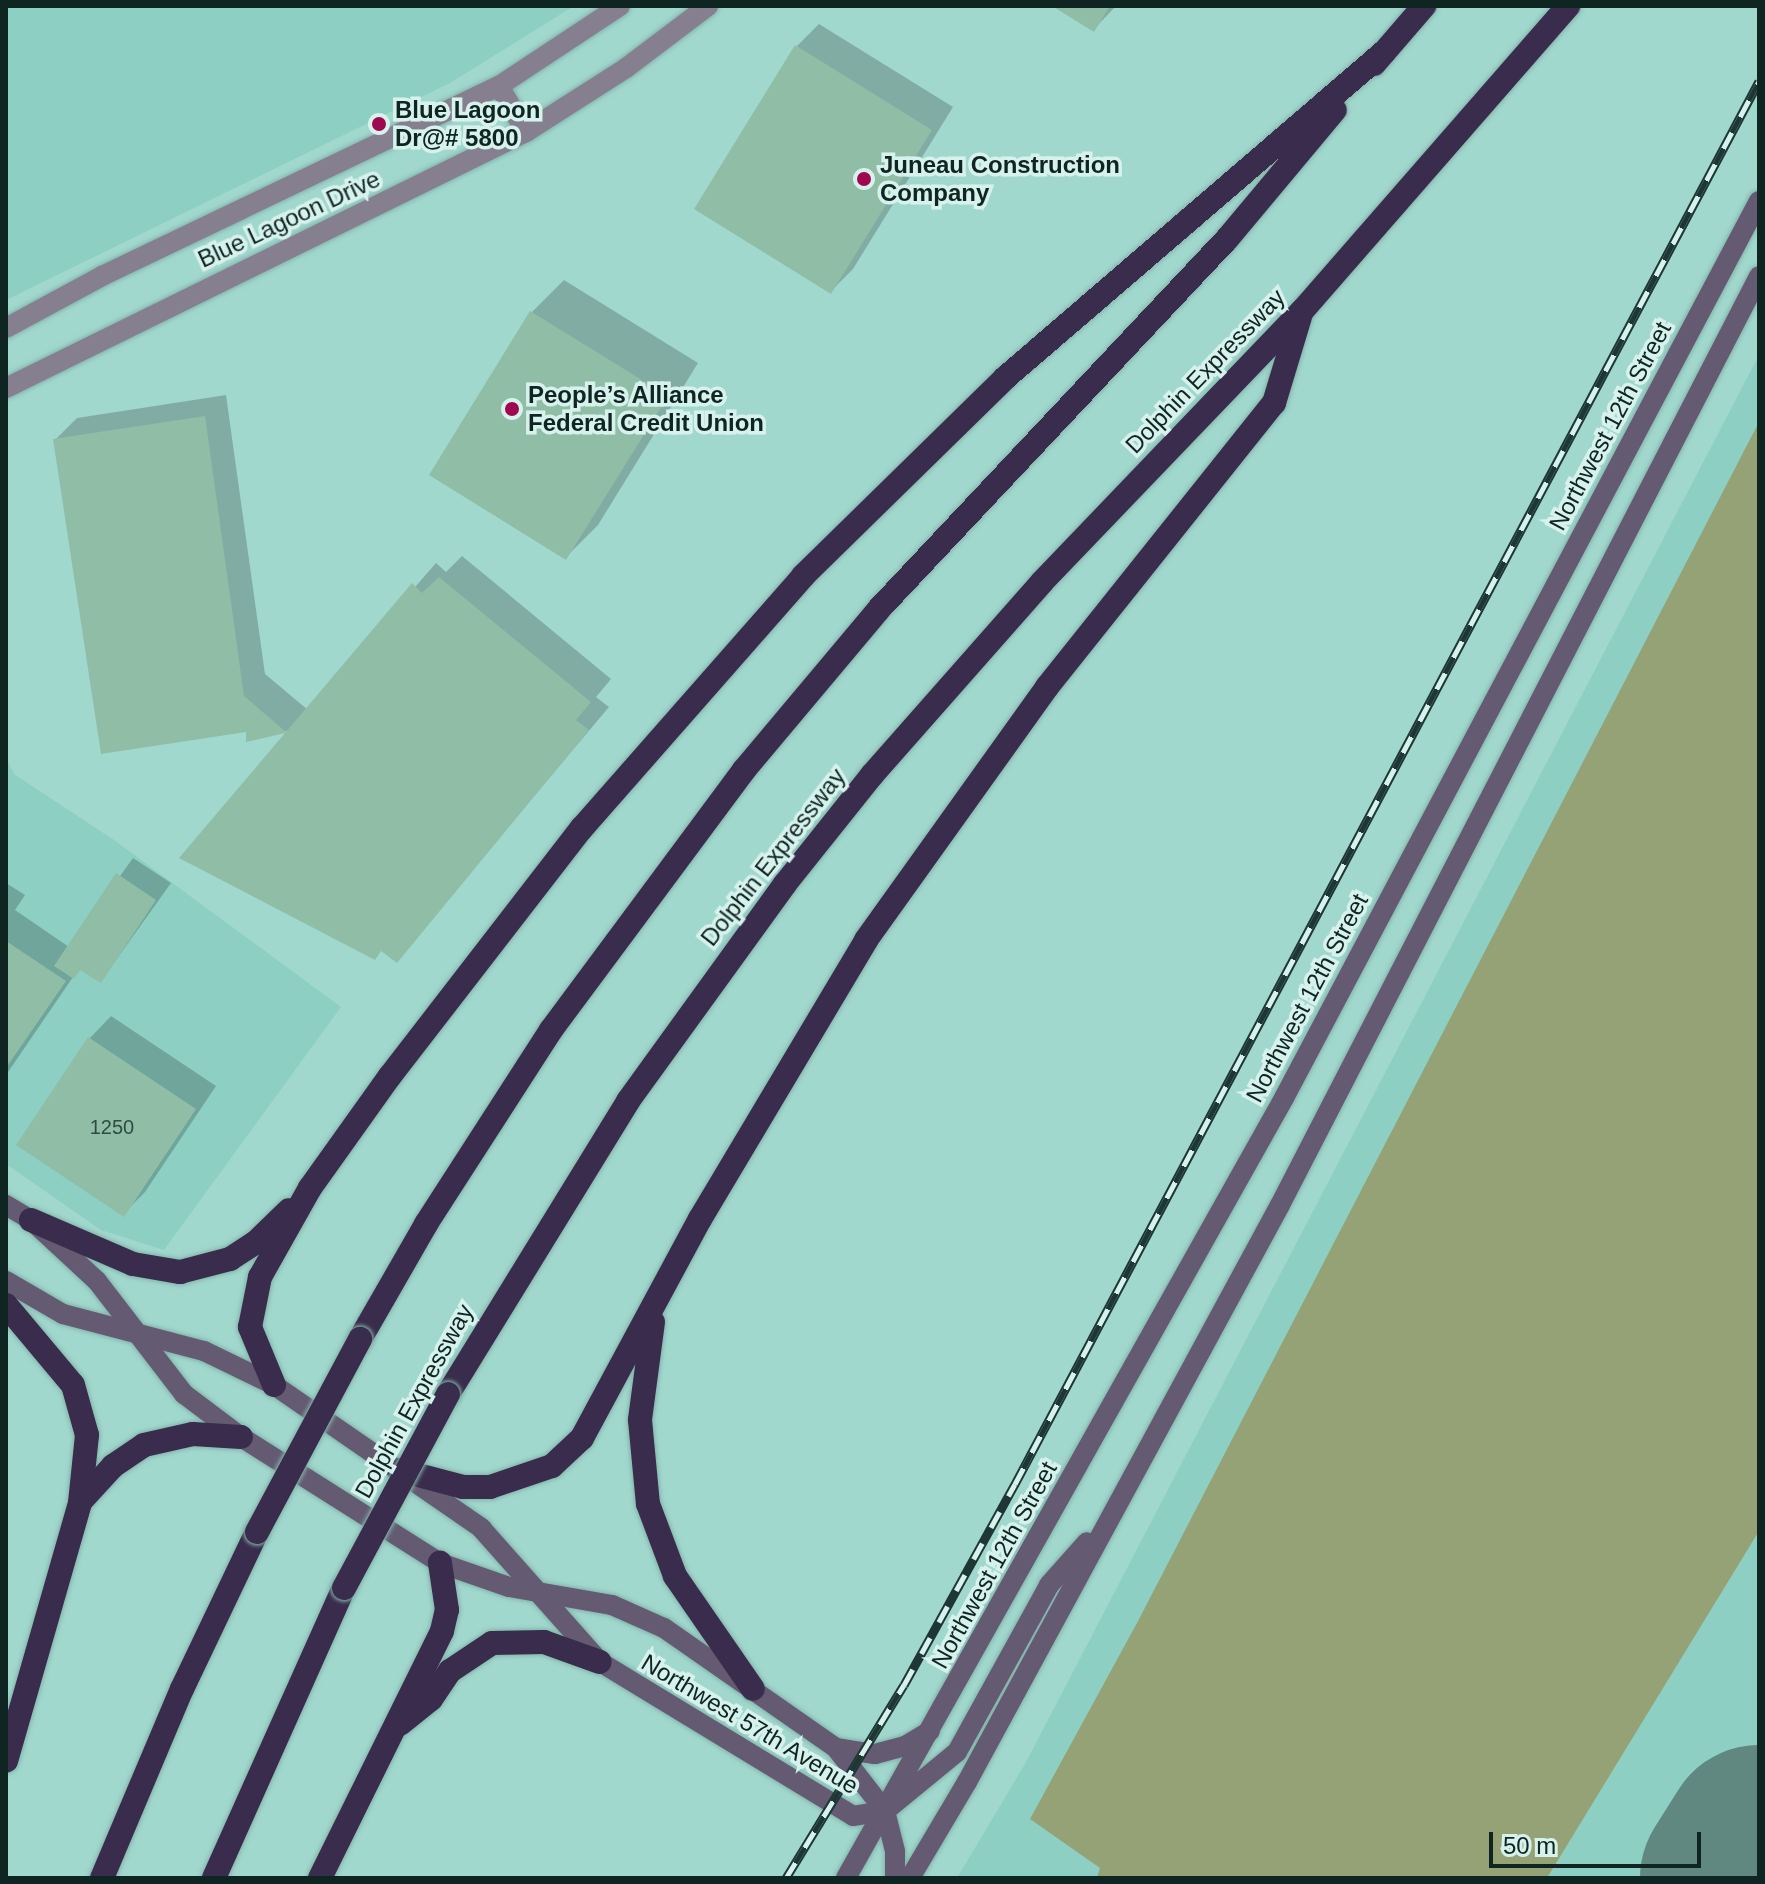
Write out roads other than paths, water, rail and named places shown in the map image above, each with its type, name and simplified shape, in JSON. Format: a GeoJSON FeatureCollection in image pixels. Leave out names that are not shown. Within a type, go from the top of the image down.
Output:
{"type":"FeatureCollection","features":[{"type":"Feature","properties":{"kind":"highway"},"geometry":{"type":"LineString","coordinates":[[102,1878],[182,1689],[257,1532],[360,1339],[426,1224],[551,1030],[744,770],[944,537],[1227,239],[1424,6]]}},
{"type":"Feature","properties":{"kind":"highway","name":"Dolphin Expressway"},"geometry":{"type":"LineString","coordinates":[[214,1878],[344,1588],[448,1394],[620,1114],[785,884],[971,660],[1302,311],[1568,6]]}},
{"type":"Feature","properties":{"kind":"highway"},"geometry":{"type":"LineString","coordinates":[[274,1385],[250,1327],[250,1310],[260,1277],[310,1188],[582,828],[803,576],[1005,378],[1383,53]]}},
{"type":"Feature","properties":{"kind":"highway"},"geometry":{"type":"LineString","coordinates":[[399,1470],[463,1487],[490,1487],[552,1466],[597,1415],[657,1298],[866,940],[1047,687],[1274,403],[1302,311]]}},
{"type":"Feature","properties":{"kind":"highway"},"geometry":{"type":"LineString","coordinates":[[31,1220],[133,1264],[180,1272],[230,1259],[255,1243],[310,1188]]}},
{"type":"Feature","properties":{"kind":"highway"},"geometry":{"type":"LineString","coordinates":[[657,1298],[640,1420],[648,1504],[675,1576],[753,1689]]}},
{"type":"Feature","properties":{"kind":"highway"},"geometry":{"type":"LineString","coordinates":[[6,1305],[73,1385],[87,1435],[80,1503],[6,1761]]}},
{"type":"Feature","properties":{"kind":"highway"},"geometry":{"type":"LineString","coordinates":[[80,1503],[113,1466],[144,1445],[193,1434],[241,1437]]}},
{"type":"Feature","properties":{"kind":"highway"},"geometry":{"type":"LineString","coordinates":[[320,1878],[442,1631],[447,1610],[440,1563]]}},
{"type":"Feature","properties":{"kind":"highway"},"geometry":{"type":"LineString","coordinates":[[389,1734],[431,1699],[450,1671],[492,1643],[544,1642],[600,1662]]}},
{"type":"Feature","properties":{"kind":"main road","name":"Northwest 12th Street"},"geometry":{"type":"LineString","coordinates":[[846,1878],[935,1728],[1284,1098],[1759,201]]}},
{"type":"Feature","properties":{"kind":"main road"},"geometry":{"type":"LineString","coordinates":[[910,1878],[1111,1515],[1384,1006],[1759,276]]}},
{"type":"Feature","properties":{"kind":"main road","name":"Northwest 57th Avenue"},"geometry":{"type":"LineString","coordinates":[[6,1205],[31,1220],[97,1281],[184,1394],[241,1437],[440,1563],[537,1593],[612,1605],[635,1614],[753,1689],[836,1748],[885,1811],[853,1816],[600,1662],[537,1593]]}},
{"type":"Feature","properties":{"kind":"main road"},"geometry":{"type":"LineString","coordinates":[[6,1281],[63,1314],[142,1338],[204,1351],[274,1385],[481,1528],[537,1593]]}},
{"type":"Feature","properties":{"kind":"main road"},"geometry":{"type":"LineString","coordinates":[[895,1878],[895,1851],[885,1811],[957,1752],[1049,1585],[1111,1515]]}},
{"type":"Feature","properties":{"kind":"main road"},"geometry":{"type":"LineString","coordinates":[[836,1748],[875,1754],[905,1746],[935,1728]]}},
{"type":"Feature","properties":{"kind":"street","name":"Blue Lagoon Drive"},"geometry":{"type":"LineString","coordinates":[[6,328],[102,276],[499,86],[620,6]]}},
{"type":"Feature","properties":{"kind":"street","name":"Blue Lagoon Drive"},"geometry":{"type":"LineString","coordinates":[[6,388],[526,132],[626,68],[708,6]]}},
{"type":"Feature","properties":{"kind":"street"},"geometry":{"type":"LineString","coordinates":[[499,86],[526,132]]}},
{"type":"Feature","properties":{"kind":"railway"},"geometry":{"type":"LineString","coordinates":[[786,1878],[904,1685],[1015,1484],[1759,81]]}},
{"type":"Feature","properties":{"kind":"place","name":"Blue Lagoon Dr@# 5800"},"geometry":{"type":"Point","coordinates":[379,124]}},
{"type":"Feature","properties":{"kind":"place","name":"Juneau Construction Company"},"geometry":{"type":"Point","coordinates":[864,179]}},
{"type":"Feature","properties":{"kind":"place","name":"People’s Alliance Federal Credit Union"},"geometry":{"type":"Point","coordinates":[512,409]}}]}
